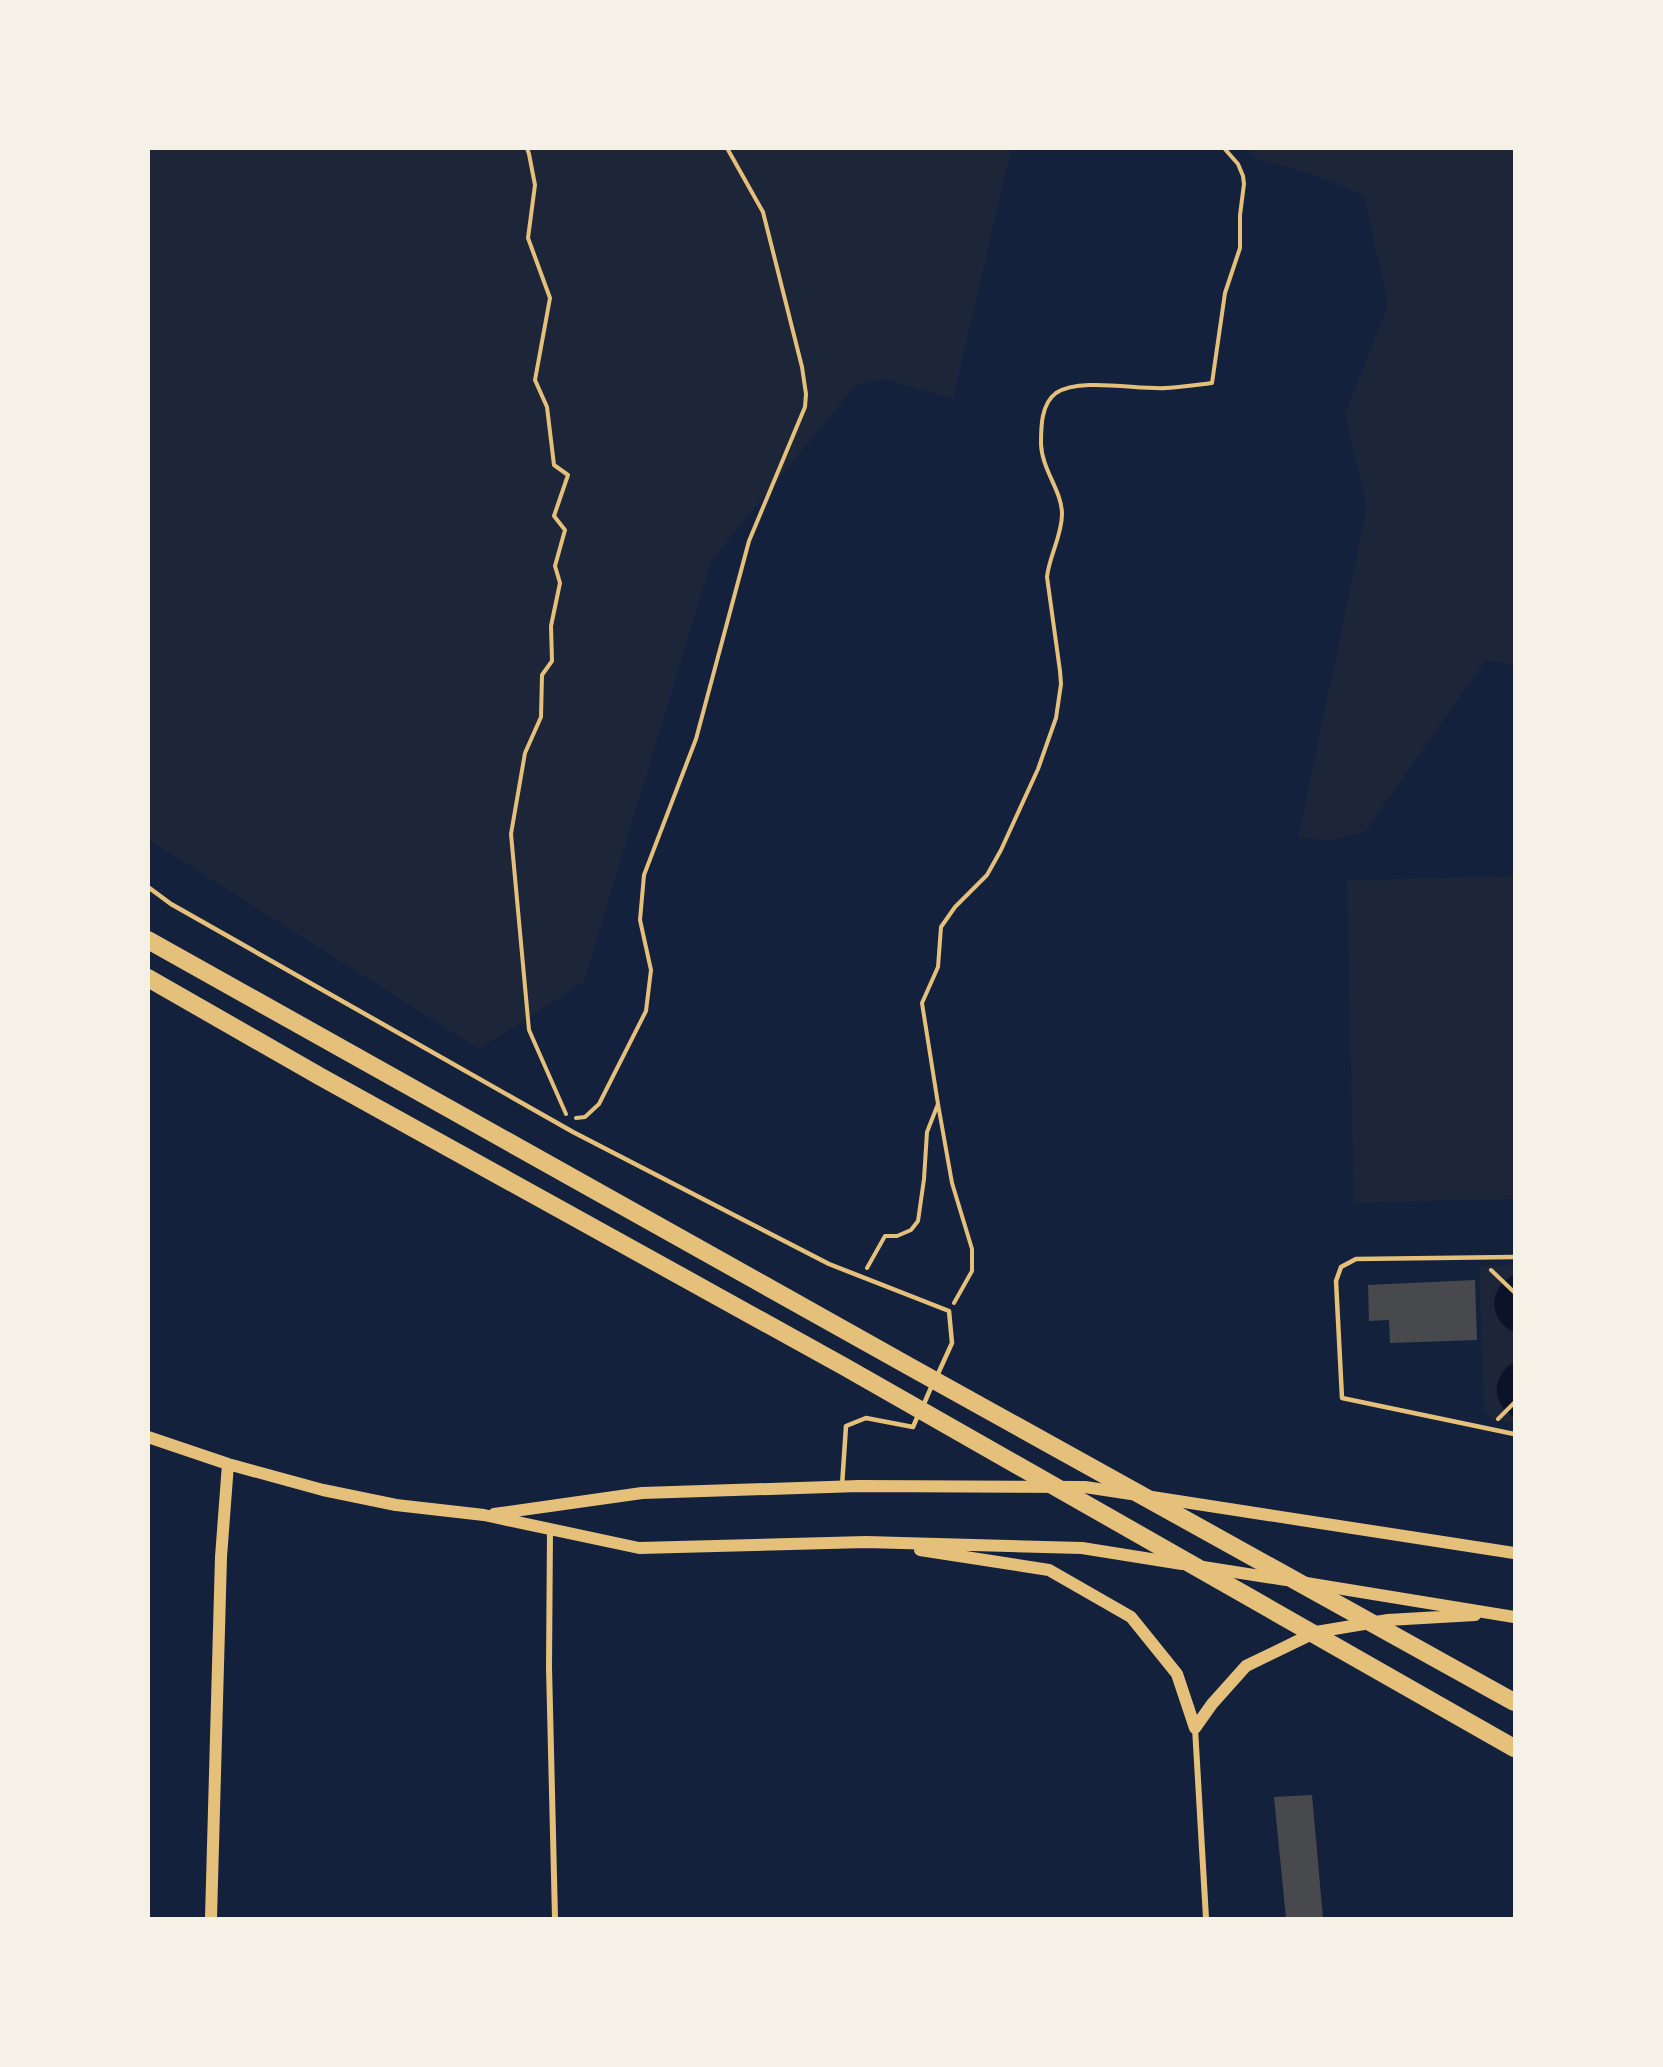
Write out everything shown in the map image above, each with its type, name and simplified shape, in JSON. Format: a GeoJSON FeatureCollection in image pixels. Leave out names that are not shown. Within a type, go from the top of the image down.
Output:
{"type":"FeatureCollection","features":[{"type":"Feature","properties":{"kind":"highway"},"geometry":{"type":"LineString","coordinates":[[148,940],[1515,1702]]}},
{"type":"Feature","properties":{"kind":"highway"},"geometry":{"type":"LineString","coordinates":[[148,978],[321,1077],[845,1367],[1515,1748]]}},
{"type":"Feature","properties":{"kind":"main road"},"geometry":{"type":"LineString","coordinates":[[148,1437],[228,1464],[322,1490],[396,1505],[484,1515],[639,1548],[866,1542],[1082,1548],[1515,1617]]}},
{"type":"Feature","properties":{"kind":"main road"},"geometry":{"type":"LineString","coordinates":[[211,1918],[221,1557],[228,1464]]}},
{"type":"Feature","properties":{"kind":"main road"},"geometry":{"type":"LineString","coordinates":[[484,1515],[642,1493],[842,1487],[1085,1486],[1515,1552]]}},
{"type":"Feature","properties":{"kind":"main road"},"geometry":{"type":"LineString","coordinates":[[866,1542],[1049,1570],[1131,1617],[1178,1674],[1196,1728]]}},
{"type":"Feature","properties":{"kind":"main road"},"geometry":{"type":"LineString","coordinates":[[1196,1728],[1212,1704],[1246,1666],[1316,1632],[1388,1620],[1495,1614]]}},
{"type":"Feature","properties":{"kind":"street"},"geometry":{"type":"LineString","coordinates":[[550,1530],[549,1667],[555,1918]]}},
{"type":"Feature","properties":{"kind":"street"},"geometry":{"type":"LineString","coordinates":[[1196,1728],[1206,1918]]}},
{"type":"Feature","properties":{"kind":"lane"},"geometry":{"type":"LineString","coordinates":[[148,887],[171,904],[573,1132],[829,1264],[949,1311],[952,1343],[913,1427],[866,1418],[846,1426],[842,1487]]}},
{"type":"Feature","properties":{"kind":"lane"},"geometry":{"type":"LineString","coordinates":[[1515,1257],[1356,1259],[1341,1267],[1335,1281],[1342,1398],[1515,1434]]}},
{"type":"Feature","properties":{"kind":"path"},"geometry":{"type":"LineString","coordinates":[[527,148],[535,185],[528,238],[550,298],[535,380],[547,407],[554,465],[568,475],[554,516],[565,530],[555,566],[560,583],[551,626],[552,661],[543,675],[541,717],[525,753],[511,834],[529,1030],[567,1116],[579,1119],[585,1117],[599,1104],[646,1011],[651,970],[640,920],[644,875],[696,739],[749,542],[804,407],[806,394],[802,367],[764,212],[727,148]]}},
{"type":"Feature","properties":{"kind":"path"},"geometry":{"type":"LineString","coordinates":[[949,1311],[972,1271],[972,1249],[952,1183],[922,1004],[938,967],[941,927],[955,907],[987,875],[1001,850],[1038,769],[1056,718],[1061,684],[1047,577],[1048,564],[1062,513],[1043,458],[1041,427],[1045,407],[1056,394],[1076,387],[1164,388],[1212,382],[1225,293],[1240,248],[1240,215],[1244,184],[1238,164],[1224,148]]}},
{"type":"Feature","properties":{"kind":"path"},"geometry":{"type":"LineString","coordinates":[[862,1276],[885,1236],[897,1236],[911,1230],[918,1221],[927,1132],[939,1104]]}},
{"type":"Feature","properties":{"kind":"path"},"geometry":{"type":"LineString","coordinates":[[1503,1282],[1515,1292]]}},
{"type":"Feature","properties":{"kind":"path"},"geometry":{"type":"LineString","coordinates":[[1506,1411],[1515,1402]]}},
{"type":"Feature","properties":{"kind":"shaded area"},"geometry":{"type":"Polygon","coordinates":[[[148,149],[1011,149],[953,399],[884,379],[855,386],[711,561],[584,982],[479,1049],[149,840],[148,149]]]}},
{"type":"Feature","properties":{"kind":"shaded area"},"geometry":{"type":"Polygon","coordinates":[[[1251,149],[1514,149],[1514,664],[1485,661],[1365,832],[1331,840],[1298,838],[1367,508],[1345,414],[1388,305],[1364,195],[1312,174],[1251,157],[1251,149]]]}},
{"type":"Feature","properties":{"kind":"shaded area"},"geometry":{"type":"Polygon","coordinates":[[[1514,876],[1514,1199],[1354,1203],[1347,880],[1514,876]]]}},
{"type":"Feature","properties":{"kind":"shaded area"},"geometry":{"type":"Polygon","coordinates":[[[1514,1265],[1514,1423],[1493,1419],[1484,1411],[1479,1266],[1514,1265]]]}},
{"type":"Feature","properties":{"kind":"shaded area"},"geometry":{"type":"Polygon","coordinates":[[[1514,1275],[1514,1332],[1499,1320],[1494,1304],[1499,1287],[1514,1275]]]}},
{"type":"Feature","properties":{"kind":"shaded area"},"geometry":{"type":"Polygon","coordinates":[[[1514,1362],[1514,1417],[1501,1404],[1497,1390],[1501,1375],[1514,1362]]]}},
{"type":"Feature","properties":{"kind":"building"},"geometry":{"type":"Polygon","coordinates":[[[1475,1280],[1477,1340],[1390,1343],[1389,1320],[1369,1321],[1368,1285],[1475,1280]]]}},
{"type":"Feature","properties":{"kind":"building"},"geometry":{"type":"Polygon","coordinates":[[[1312,1795],[1323,1918],[1286,1918],[1274,1797],[1312,1795]]]}}]}
